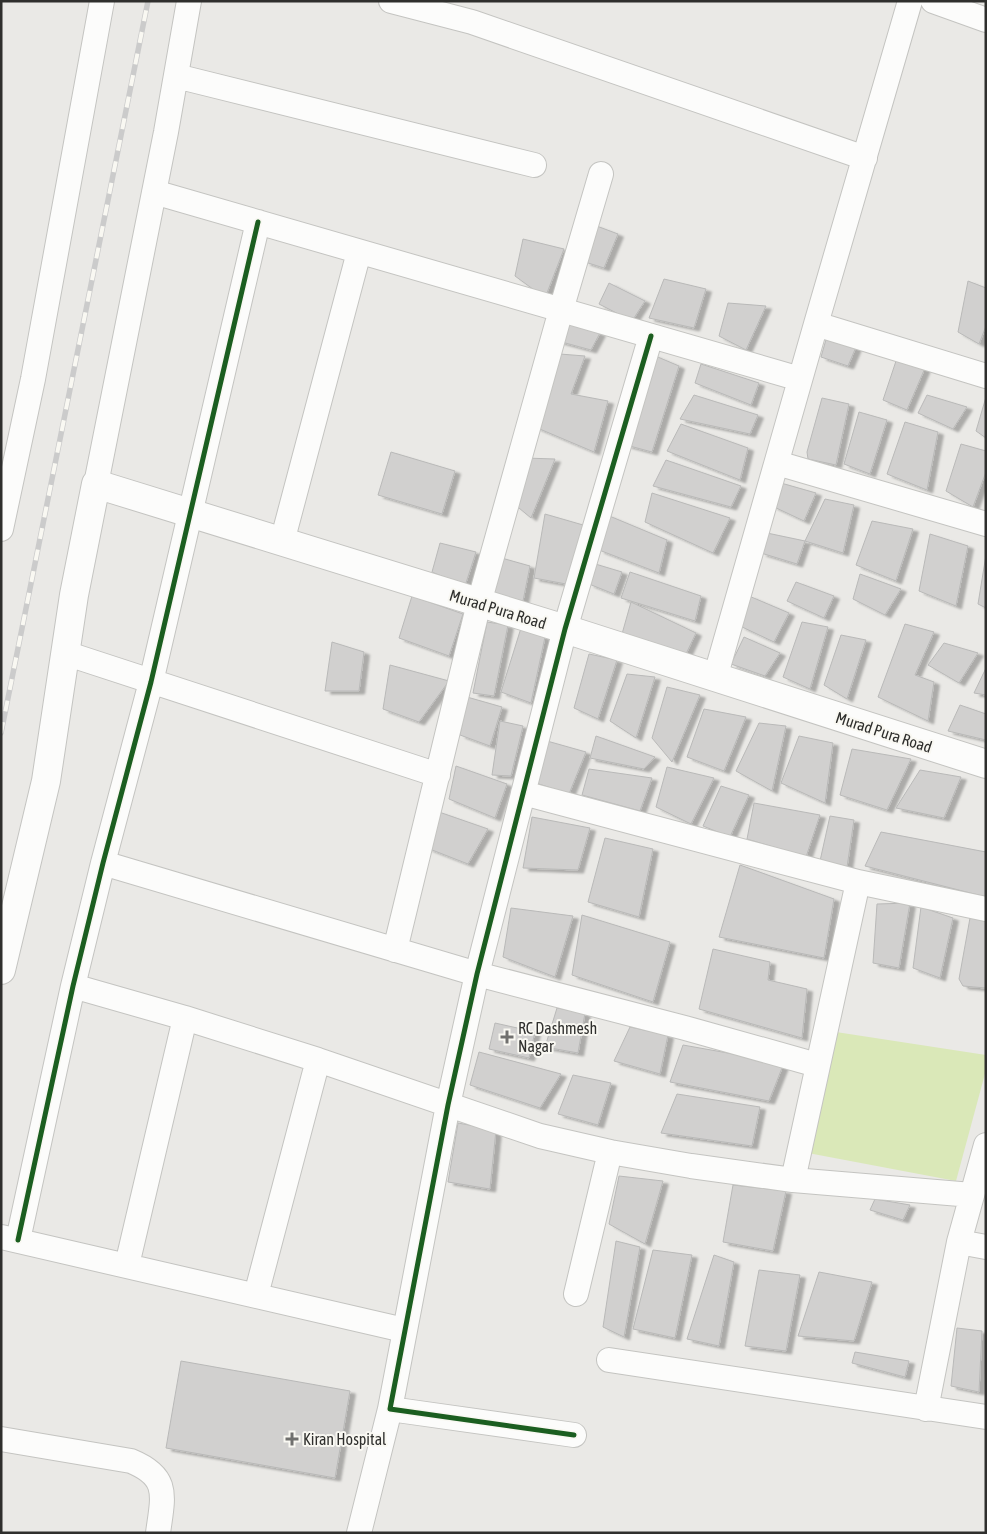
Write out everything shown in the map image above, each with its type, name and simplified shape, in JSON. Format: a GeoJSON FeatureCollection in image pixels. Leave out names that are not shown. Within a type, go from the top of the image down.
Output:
{"type":"FeatureCollection","features":[{"type":"Feature","properties":{"kind":"street"},"geometry":{"type":"LineString","coordinates":[[1,529],[8,461],[33,379],[102,1]]}},
{"type":"Feature","properties":{"kind":"street"},"geometry":{"type":"LineString","coordinates":[[1,970],[46,781],[74,594],[154,192],[189,1]]}},
{"type":"Feature","properties":{"kind":"street"},"geometry":{"type":"LineString","coordinates":[[391,1],[472,22],[864,158]]}},
{"type":"Feature","properties":{"kind":"street"},"geometry":{"type":"LineString","coordinates":[[715,678],[910,1]]}},
{"type":"Feature","properties":{"kind":"street"},"geometry":{"type":"LineString","coordinates":[[933,1],[986,20]]}},
{"type":"Feature","properties":{"kind":"street"},"geometry":{"type":"LineString","coordinates":[[176,76],[534,165]]}},
{"type":"Feature","properties":{"kind":"street"},"geometry":{"type":"LineString","coordinates":[[395,950],[479,603],[601,174]]}},
{"type":"Feature","properties":{"kind":"street"},"geometry":{"type":"LineString","coordinates":[[154,192],[800,379]]}},
{"type":"Feature","properties":{"kind":"street"},"geometry":{"type":"LineString","coordinates":[[258,222],[151,682],[103,863],[9,1239],[404,1330]]}},
{"type":"Feature","properties":{"kind":"street"},"geometry":{"type":"LineString","coordinates":[[282,542],[359,252]]}},
{"type":"Feature","properties":{"kind":"street"},"geometry":{"type":"LineString","coordinates":[[816,324],[986,376]]}},
{"type":"Feature","properties":{"kind":"street"},"geometry":{"type":"LineString","coordinates":[[359,1533],[390,1410],[448,1105],[477,974],[565,629],[651,336]]}},
{"type":"Feature","properties":{"kind":"street"},"geometry":{"type":"LineString","coordinates":[[776,463],[986,524]]}},
{"type":"Feature","properties":{"kind":"street","name":"Murad Pura Road"},"geometry":{"type":"LineString","coordinates":[[96,484],[565,629],[986,764]]}},
{"type":"Feature","properties":{"kind":"street"},"geometry":{"type":"LineString","coordinates":[[66,653],[438,775]]}},
{"type":"Feature","properties":{"kind":"street"},"geometry":{"type":"LineString","coordinates":[[524,793],[858,882],[986,909]]}},
{"type":"Feature","properties":{"kind":"street"},"geometry":{"type":"LineString","coordinates":[[103,863],[477,974],[685,1028],[817,1065]]}},
{"type":"Feature","properties":{"kind":"street"},"geometry":{"type":"LineString","coordinates":[[793,1180],[858,882]]}},
{"type":"Feature","properties":{"kind":"street"},"geometry":{"type":"LineString","coordinates":[[73,986],[185,1018],[318,1060],[540,1136],[610,1152],[691,1166],[793,1180],[972,1195]]}},
{"type":"Feature","properties":{"kind":"street"},"geometry":{"type":"LineString","coordinates":[[127,1265],[185,1018]]}},
{"type":"Feature","properties":{"kind":"street"},"geometry":{"type":"LineString","coordinates":[[256,1296],[318,1060]]}},
{"type":"Feature","properties":{"kind":"street"},"geometry":{"type":"LineString","coordinates":[[926,1409],[959,1242],[986,1145]]}},
{"type":"Feature","properties":{"kind":"street"},"geometry":{"type":"LineString","coordinates":[[576,1294],[610,1152]]}},
{"type":"Feature","properties":{"kind":"street"},"geometry":{"type":"LineString","coordinates":[[959,1242],[986,1246]]}},
{"type":"Feature","properties":{"kind":"street"},"geometry":{"type":"LineString","coordinates":[[608,1360],[986,1417]]}},
{"type":"Feature","properties":{"kind":"street"},"geometry":{"type":"LineString","coordinates":[[390,1410],[574,1435]]}},
{"type":"Feature","properties":{"kind":"street"},"geometry":{"type":"LineString","coordinates":[[1,1439],[131,1461],[144,1466],[155,1476],[161,1485],[158,1533]]}},
{"type":"Feature","properties":{"kind":"green space"},"geometry":{"type":"Polygon","coordinates":[[[836,1032],[986,1055],[986,1070],[956,1181],[808,1153],[836,1032]]]}},
{"type":"Feature","properties":{"kind":"building"},"geometry":{"type":"Polygon","coordinates":[[[594,225],[618,234],[604,268],[585,262],[594,225]]]}},
{"type":"Feature","properties":{"kind":"building"},"geometry":{"type":"Polygon","coordinates":[[[523,239],[564,249],[545,298],[515,276],[523,239]]]}},
{"type":"Feature","properties":{"kind":"building"},"geometry":{"type":"Polygon","coordinates":[[[664,279],[706,289],[694,328],[649,318],[664,279]]]}},
{"type":"Feature","properties":{"kind":"building"},"geometry":{"type":"Polygon","coordinates":[[[968,281],[986,288],[986,326],[979,344],[958,332],[968,281]]]}},
{"type":"Feature","properties":{"kind":"building"},"geometry":{"type":"Polygon","coordinates":[[[609,283],[645,301],[632,321],[599,304],[609,283]]]}},
{"type":"Feature","properties":{"kind":"building"},"geometry":{"type":"Polygon","coordinates":[[[728,303],[766,306],[746,350],[719,336],[728,303]]]}},
{"type":"Feature","properties":{"kind":"building"},"geometry":{"type":"Polygon","coordinates":[[[570,323],[600,333],[591,350],[558,341],[570,323]]]}},
{"type":"Feature","properties":{"kind":"building"},"geometry":{"type":"Polygon","coordinates":[[[827,336],[856,347],[848,366],[821,357],[827,336]]]}},
{"type":"Feature","properties":{"kind":"building"},"geometry":{"type":"Polygon","coordinates":[[[560,354],[585,356],[571,394],[608,401],[594,452],[535,427],[560,354]]]}},
{"type":"Feature","properties":{"kind":"building"},"geometry":{"type":"Polygon","coordinates":[[[653,355],[679,366],[652,452],[626,445],[653,355]]]}},
{"type":"Feature","properties":{"kind":"building"},"geometry":{"type":"Polygon","coordinates":[[[896,361],[925,368],[907,410],[883,400],[896,361]]]}},
{"type":"Feature","properties":{"kind":"building"},"geometry":{"type":"Polygon","coordinates":[[[701,364],[759,383],[751,405],[695,383],[701,364]]]}},
{"type":"Feature","properties":{"kind":"building"},"geometry":{"type":"Polygon","coordinates":[[[694,395],[758,415],[750,434],[680,419],[694,395]]]}},
{"type":"Feature","properties":{"kind":"building"},"geometry":{"type":"Polygon","coordinates":[[[927,395],[967,407],[953,429],[918,413],[927,395]]]}},
{"type":"Feature","properties":{"kind":"building"},"geometry":{"type":"Polygon","coordinates":[[[986,397],[986,438],[976,431],[986,397]]]}},
{"type":"Feature","properties":{"kind":"building"},"geometry":{"type":"Polygon","coordinates":[[[822,398],[849,404],[836,465],[808,459],[807,452],[822,398]]]}},
{"type":"Feature","properties":{"kind":"building"},"geometry":{"type":"Polygon","coordinates":[[[859,412],[887,420],[870,474],[844,464],[859,412]]]}},
{"type":"Feature","properties":{"kind":"building"},"geometry":{"type":"Polygon","coordinates":[[[905,422],[938,432],[927,490],[887,474],[905,422]]]}},
{"type":"Feature","properties":{"kind":"building"},"geometry":{"type":"Polygon","coordinates":[[[681,424],[748,448],[740,480],[667,451],[681,424]]]}},
{"type":"Feature","properties":{"kind":"building"},"geometry":{"type":"Polygon","coordinates":[[[961,444],[986,451],[986,472],[973,507],[946,491],[961,444]]]}},
{"type":"Feature","properties":{"kind":"building"},"geometry":{"type":"Polygon","coordinates":[[[391,452],[455,471],[442,514],[378,495],[391,452]]]}},
{"type":"Feature","properties":{"kind":"building"},"geometry":{"type":"Polygon","coordinates":[[[525,458],[555,459],[531,518],[513,503],[525,458]]]}},
{"type":"Feature","properties":{"kind":"building"},"geometry":{"type":"Polygon","coordinates":[[[666,460],[741,486],[731,507],[653,486],[666,460]]]}},
{"type":"Feature","properties":{"kind":"building"},"geometry":{"type":"Polygon","coordinates":[[[781,483],[816,493],[804,521],[772,506],[781,483]]]}},
{"type":"Feature","properties":{"kind":"building"},"geometry":{"type":"Polygon","coordinates":[[[652,493],[730,518],[713,553],[645,522],[652,493]]]}},
{"type":"Feature","properties":{"kind":"building"},"geometry":{"type":"Polygon","coordinates":[[[825,499],[854,505],[843,553],[805,541],[825,499]]]}},
{"type":"Feature","properties":{"kind":"building"},"geometry":{"type":"Polygon","coordinates":[[[545,514],[583,525],[566,584],[534,578],[545,514]]]}},
{"type":"Feature","properties":{"kind":"building"},"geometry":{"type":"Polygon","coordinates":[[[607,515],[667,540],[659,573],[599,550],[607,515]]]}},
{"type":"Feature","properties":{"kind":"building"},"geometry":{"type":"Polygon","coordinates":[[[872,521],[913,529],[896,581],[856,565],[872,521]]]}},
{"type":"Feature","properties":{"kind":"building"},"geometry":{"type":"Polygon","coordinates":[[[767,533],[805,541],[797,564],[761,553],[767,533]]]}},
{"type":"Feature","properties":{"kind":"building"},"geometry":{"type":"Polygon","coordinates":[[[930,534],[968,546],[956,606],[919,591],[930,534]]]}},
{"type":"Feature","properties":{"kind":"building"},"geometry":{"type":"Polygon","coordinates":[[[440,543],[476,552],[465,586],[432,572],[440,543]]]}},
{"type":"Feature","properties":{"kind":"building"},"geometry":{"type":"Polygon","coordinates":[[[986,555],[986,608],[978,604],[986,555]]]}},
{"type":"Feature","properties":{"kind":"building"},"geometry":{"type":"Polygon","coordinates":[[[498,557],[530,566],[523,601],[493,594],[498,557]]]}},
{"type":"Feature","properties":{"kind":"building"},"geometry":{"type":"Polygon","coordinates":[[[592,563],[622,572],[614,594],[589,584],[592,563]]]}},
{"type":"Feature","properties":{"kind":"building"},"geometry":{"type":"Polygon","coordinates":[[[630,572],[701,596],[695,621],[621,598],[630,572]]]}},
{"type":"Feature","properties":{"kind":"building"},"geometry":{"type":"Polygon","coordinates":[[[860,574],[901,589],[885,615],[853,599],[860,574]]]}},
{"type":"Feature","properties":{"kind":"building"},"geometry":{"type":"Polygon","coordinates":[[[796,582],[834,596],[824,618],[787,601],[796,582]]]}},
{"type":"Feature","properties":{"kind":"building"},"geometry":{"type":"Polygon","coordinates":[[[412,596],[463,614],[449,656],[399,638],[412,596]]]}},
{"type":"Feature","properties":{"kind":"building"},"geometry":{"type":"Polygon","coordinates":[[[749,596],[789,613],[774,642],[740,626],[749,596]]]}},
{"type":"Feature","properties":{"kind":"building"},"geometry":{"type":"Polygon","coordinates":[[[631,602],[696,633],[686,654],[622,634],[631,602]]]}},
{"type":"Feature","properties":{"kind":"building"},"geometry":{"type":"Polygon","coordinates":[[[487,622],[508,625],[494,696],[473,693],[487,622]]]}},
{"type":"Feature","properties":{"kind":"building"},"geometry":{"type":"Polygon","coordinates":[[[802,622],[828,627],[810,689],[783,677],[802,622]]]}},
{"type":"Feature","properties":{"kind":"building"},"geometry":{"type":"Polygon","coordinates":[[[905,624],[934,632],[915,675],[934,682],[928,721],[878,697],[905,624]]]}},
{"type":"Feature","properties":{"kind":"building"},"geometry":{"type":"Polygon","coordinates":[[[521,628],[545,637],[531,703],[501,692],[521,628]]]}},
{"type":"Feature","properties":{"kind":"building"},"geometry":{"type":"Polygon","coordinates":[[[841,635],[866,640],[847,699],[824,685],[841,635]]]}},
{"type":"Feature","properties":{"kind":"building"},"geometry":{"type":"Polygon","coordinates":[[[744,637],[780,653],[765,676],[731,664],[744,637]]]}},
{"type":"Feature","properties":{"kind":"building"},"geometry":{"type":"Polygon","coordinates":[[[332,642],[364,652],[359,691],[325,691],[332,642]]]}},
{"type":"Feature","properties":{"kind":"building"},"geometry":{"type":"Polygon","coordinates":[[[944,643],[978,653],[959,683],[928,665],[944,643]]]}},
{"type":"Feature","properties":{"kind":"building"},"geometry":{"type":"Polygon","coordinates":[[[589,654],[617,660],[598,719],[574,708],[589,654]]]}},
{"type":"Feature","properties":{"kind":"building"},"geometry":{"type":"Polygon","coordinates":[[[390,665],[449,681],[419,722],[383,709],[390,665]]]}},
{"type":"Feature","properties":{"kind":"building"},"geometry":{"type":"Polygon","coordinates":[[[986,668],[986,695],[974,693],[986,668]]]}},
{"type":"Feature","properties":{"kind":"building"},"geometry":{"type":"Polygon","coordinates":[[[627,674],[655,677],[636,738],[610,721],[627,674]]]}},
{"type":"Feature","properties":{"kind":"building"},"geometry":{"type":"Polygon","coordinates":[[[667,687],[700,695],[672,762],[652,738],[667,687]]]}},
{"type":"Feature","properties":{"kind":"building"},"geometry":{"type":"Polygon","coordinates":[[[467,697],[502,707],[490,746],[460,735],[467,697]]]}},
{"type":"Feature","properties":{"kind":"building"},"geometry":{"type":"Polygon","coordinates":[[[960,705],[986,714],[986,740],[948,731],[960,705]]]}},
{"type":"Feature","properties":{"kind":"building"},"geometry":{"type":"Polygon","coordinates":[[[704,709],[746,717],[724,771],[687,757],[704,709]]]}},
{"type":"Feature","properties":{"kind":"building"},"geometry":{"type":"Polygon","coordinates":[[[500,721],[523,726],[511,776],[492,775],[500,721]]]}},
{"type":"Feature","properties":{"kind":"building"},"geometry":{"type":"Polygon","coordinates":[[[759,723],[786,726],[772,791],[736,771],[759,723]]]}},
{"type":"Feature","properties":{"kind":"building"},"geometry":{"type":"Polygon","coordinates":[[[596,736],[655,757],[644,769],[590,758],[596,736]]]}},
{"type":"Feature","properties":{"kind":"building"},"geometry":{"type":"Polygon","coordinates":[[[799,736],[833,743],[825,803],[781,783],[799,736]]]}},
{"type":"Feature","properties":{"kind":"building"},"geometry":{"type":"Polygon","coordinates":[[[547,741],[586,752],[569,794],[533,782],[547,741]]]}},
{"type":"Feature","properties":{"kind":"building"},"geometry":{"type":"Polygon","coordinates":[[[852,749],[911,759],[887,810],[840,795],[852,749]]]}},
{"type":"Feature","properties":{"kind":"building"},"geometry":{"type":"Polygon","coordinates":[[[456,766],[507,784],[495,818],[449,799],[456,766]]]}},
{"type":"Feature","properties":{"kind":"building"},"geometry":{"type":"Polygon","coordinates":[[[667,767],[714,778],[691,824],[656,807],[667,767]]]}},
{"type":"Feature","properties":{"kind":"building"},"geometry":{"type":"Polygon","coordinates":[[[589,769],[652,778],[640,811],[582,795],[589,769]]]}},
{"type":"Feature","properties":{"kind":"building"},"geometry":{"type":"Polygon","coordinates":[[[920,770],[961,777],[944,818],[896,808],[920,770]]]}},
{"type":"Feature","properties":{"kind":"building"},"geometry":{"type":"Polygon","coordinates":[[[721,786],[749,795],[730,837],[703,826],[721,786]]]}},
{"type":"Feature","properties":{"kind":"building"},"geometry":{"type":"Polygon","coordinates":[[[754,803],[820,815],[806,857],[747,839],[754,803]]]}},
{"type":"Feature","properties":{"kind":"building"},"geometry":{"type":"Polygon","coordinates":[[[439,812],[488,829],[468,864],[427,848],[439,812]]]}},
{"type":"Feature","properties":{"kind":"building"},"geometry":{"type":"Polygon","coordinates":[[[830,816],[854,820],[847,867],[820,861],[830,816]]]}},
{"type":"Feature","properties":{"kind":"building"},"geometry":{"type":"Polygon","coordinates":[[[532,817],[590,828],[578,870],[523,868],[532,817]]]}},
{"type":"Feature","properties":{"kind":"building"},"geometry":{"type":"Polygon","coordinates":[[[881,832],[986,852],[986,897],[865,866],[881,832]]]}},
{"type":"Feature","properties":{"kind":"building"},"geometry":{"type":"Polygon","coordinates":[[[605,838],[653,849],[639,917],[588,902],[605,838]]]}},
{"type":"Feature","properties":{"kind":"building"},"geometry":{"type":"Polygon","coordinates":[[[740,865],[834,899],[824,958],[719,937],[740,865]]]}},
{"type":"Feature","properties":{"kind":"building"},"geometry":{"type":"Polygon","coordinates":[[[910,903],[899,968],[873,963],[877,904],[910,903]]]}},
{"type":"Feature","properties":{"kind":"building"},"geometry":{"type":"Polygon","coordinates":[[[921,907],[953,918],[940,978],[913,968],[921,907]]]}},
{"type":"Feature","properties":{"kind":"building"},"geometry":{"type":"Polygon","coordinates":[[[511,908],[573,916],[555,977],[503,957],[511,908]]]}},
{"type":"Feature","properties":{"kind":"building"},"geometry":{"type":"Polygon","coordinates":[[[582,915],[670,942],[653,1002],[572,975],[582,915]]]}},
{"type":"Feature","properties":{"kind":"building"},"geometry":{"type":"Polygon","coordinates":[[[970,918],[986,920],[986,988],[963,986],[959,979],[970,918]]]}},
{"type":"Feature","properties":{"kind":"building"},"geometry":{"type":"Polygon","coordinates":[[[713,949],[770,962],[768,980],[807,989],[802,1038],[699,1009],[713,949]]]}},
{"type":"Feature","properties":{"kind":"building"},"geometry":{"type":"Polygon","coordinates":[[[557,1008],[585,1013],[578,1053],[545,1047],[557,1008]]]}},
{"type":"Feature","properties":{"kind":"building"},"geometry":{"type":"Polygon","coordinates":[[[495,1023],[535,1032],[529,1058],[489,1049],[495,1023]]]}},
{"type":"Feature","properties":{"kind":"building"},"geometry":{"type":"Polygon","coordinates":[[[630,1027],[668,1035],[660,1074],[614,1061],[630,1027]]]}},
{"type":"Feature","properties":{"kind":"building"},"geometry":{"type":"Polygon","coordinates":[[[683,1045],[784,1063],[769,1101],[670,1082],[683,1045]]]}},
{"type":"Feature","properties":{"kind":"building"},"geometry":{"type":"Polygon","coordinates":[[[479,1052],[561,1074],[540,1108],[470,1085],[479,1052]]]}},
{"type":"Feature","properties":{"kind":"building"},"geometry":{"type":"Polygon","coordinates":[[[573,1075],[611,1083],[598,1125],[558,1114],[573,1075]]]}},
{"type":"Feature","properties":{"kind":"building"},"geometry":{"type":"Polygon","coordinates":[[[677,1094],[760,1107],[752,1146],[661,1133],[677,1094]]]}},
{"type":"Feature","properties":{"kind":"building"},"geometry":{"type":"Polygon","coordinates":[[[458,1123],[496,1130],[490,1189],[448,1182],[458,1123]]]}},
{"type":"Feature","properties":{"kind":"building"},"geometry":{"type":"Polygon","coordinates":[[[619,1176],[663,1181],[645,1244],[609,1224],[619,1176]]]}},
{"type":"Feature","properties":{"kind":"building"},"geometry":{"type":"Polygon","coordinates":[[[733,1185],[786,1191],[773,1251],[723,1242],[733,1185]]]}},
{"type":"Feature","properties":{"kind":"building"},"geometry":{"type":"Polygon","coordinates":[[[875,1199],[910,1205],[903,1220],[870,1210],[875,1199]]]}},
{"type":"Feature","properties":{"kind":"building"},"geometry":{"type":"Polygon","coordinates":[[[616,1241],[640,1247],[624,1337],[603,1327],[616,1241]]]}},
{"type":"Feature","properties":{"kind":"building"},"geometry":{"type":"Polygon","coordinates":[[[653,1250],[692,1255],[675,1338],[633,1329],[653,1250]]]}},
{"type":"Feature","properties":{"kind":"building"},"geometry":{"type":"Polygon","coordinates":[[[714,1255],[734,1262],[719,1346],[687,1339],[714,1255]]]}},
{"type":"Feature","properties":{"kind":"building"},"geometry":{"type":"Polygon","coordinates":[[[759,1270],[800,1275],[786,1351],[745,1346],[759,1270]]]}},
{"type":"Feature","properties":{"kind":"building"},"geometry":{"type":"Polygon","coordinates":[[[819,1272],[872,1282],[854,1341],[798,1336],[819,1272]]]}},
{"type":"Feature","properties":{"kind":"building"},"geometry":{"type":"Polygon","coordinates":[[[957,1328],[982,1331],[979,1392],[951,1386],[957,1328]]]}},
{"type":"Feature","properties":{"kind":"building"},"geometry":{"type":"Polygon","coordinates":[[[855,1352],[909,1361],[905,1377],[852,1363],[855,1352]]]}},
{"type":"Feature","properties":{"kind":"building"},"geometry":{"type":"Polygon","coordinates":[[[181,1361],[350,1391],[335,1478],[166,1448],[181,1361]]]}},
{"type":"Feature","properties":{"kind":"railway"},"geometry":{"type":"LineString","coordinates":[[1,733],[148,1]]}},
{"type":"Feature","properties":{"kind":"cycle path"},"geometry":{"type":"LineString","coordinates":[[18,1240],[73,986],[103,863],[151,682],[258,222]]}},
{"type":"Feature","properties":{"kind":"cycle path"},"geometry":{"type":"LineString","coordinates":[[574,1435],[390,1409],[448,1105],[477,974],[565,629],[651,336]]}},
{"type":"Feature","properties":{"kind":"place","name":"RC Dashmesh Nagar"},"geometry":{"type":"Point","coordinates":[507,1037]}},
{"type":"Feature","properties":{"kind":"place","name":"Kiran Hospital"},"geometry":{"type":"Point","coordinates":[292,1439]}}]}
